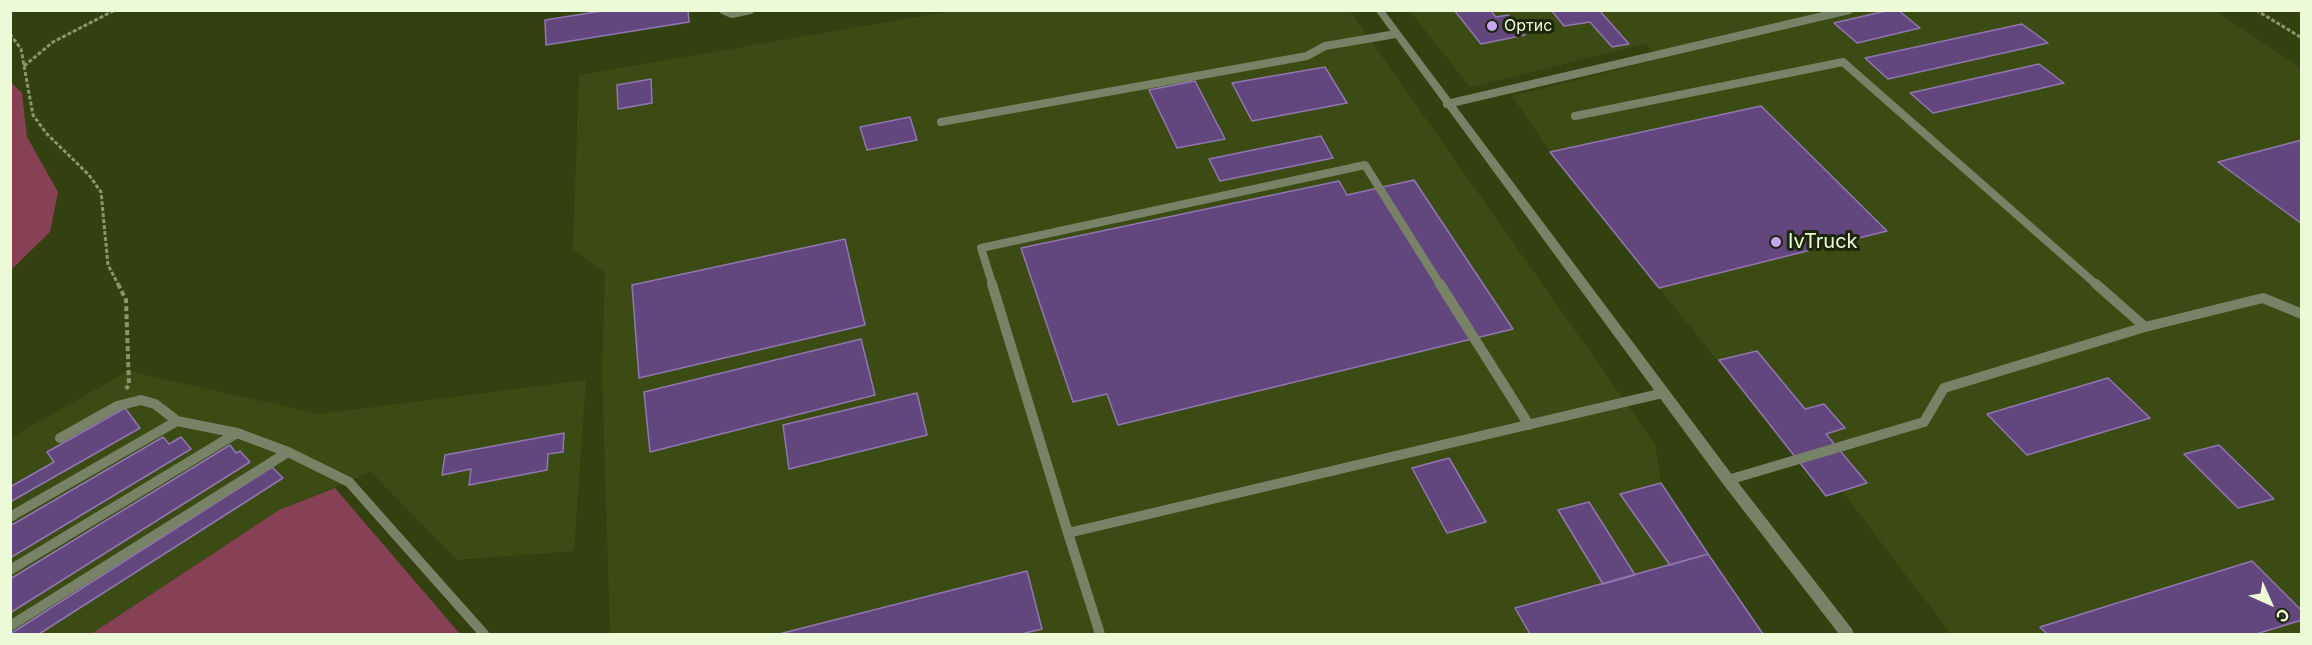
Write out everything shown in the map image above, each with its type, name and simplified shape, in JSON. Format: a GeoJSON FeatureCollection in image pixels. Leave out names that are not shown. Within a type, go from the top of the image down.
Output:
{"type":"FeatureCollection","features":[{"type":"Feature","properties":{"kind":"street"},"geometry":{"type":"LineString","coordinates":[[1378,10],[1728,480],[1847,634]]}},
{"type":"Feature","properties":{"kind":"lane"},"geometry":{"type":"LineString","coordinates":[[723,10],[732,14],[750,10]]}},
{"type":"Feature","properties":{"kind":"lane"},"geometry":{"type":"LineString","coordinates":[[1447,104],[1849,10]]}},
{"type":"Feature","properties":{"kind":"lane"},"geometry":{"type":"LineString","coordinates":[[941,122],[1307,56],[1325,46],[1396,34]]}},
{"type":"Feature","properties":{"kind":"lane"},"geometry":{"type":"LineString","coordinates":[[1575,116],[1843,62],[2145,327]]}},
{"type":"Feature","properties":{"kind":"lane"},"geometry":{"type":"LineString","coordinates":[[1100,634],[981,249],[1365,165],[1529,425]]}},
{"type":"Feature","properties":{"kind":"lane"},"geometry":{"type":"LineString","coordinates":[[1728,480],[1924,422],[1944,388],[2145,327],[2263,298],[2301,314]]}},
{"type":"Feature","properties":{"kind":"lane"},"geometry":{"type":"LineString","coordinates":[[1068,533],[1663,393]]}},
{"type":"Feature","properties":{"kind":"lane"},"geometry":{"type":"LineString","coordinates":[[60,438],[117,405],[141,400],[155,404],[177,421],[237,433],[288,452],[349,482],[484,634]]}},
{"type":"Feature","properties":{"kind":"lane"},"geometry":{"type":"LineString","coordinates":[[10,517],[177,421]]}},
{"type":"Feature","properties":{"kind":"lane"},"geometry":{"type":"LineString","coordinates":[[10,570],[237,433]]}},
{"type":"Feature","properties":{"kind":"lane"},"geometry":{"type":"LineString","coordinates":[[10,626],[288,452]]}},
{"type":"Feature","properties":{"kind":"path"},"geometry":{"type":"LineString","coordinates":[[24,66],[53,42],[115,10]]}},
{"type":"Feature","properties":{"kind":"path"},"geometry":{"type":"LineString","coordinates":[[2256,10],[2301,38]]}},
{"type":"Feature","properties":{"kind":"path"},"geometry":{"type":"LineString","coordinates":[[10,34],[21,49],[33,115],[46,133],[89,175],[101,192],[108,266],[126,300],[129,385],[117,405]]}},
{"type":"Feature","properties":{"kind":"shaded area"},"geometry":{"type":"Polygon","coordinates":[[[952,11],[1350,11],[1655,444],[1661,483],[1763,634],[610,634],[602,372],[605,273],[573,249],[579,75],[952,11]]]}},
{"type":"Feature","properties":{"kind":"shaded area"},"geometry":{"type":"Polygon","coordinates":[[[1410,11],[2216,11],[2301,68],[2301,634],[1951,634],[1842,491],[1826,496],[1550,152],[1512,96],[1661,59],[1645,44],[1470,87],[1410,11]]]}},
{"type":"Feature","properties":{"kind":"shaded area"},"geometry":{"type":"Polygon","coordinates":[[[11,82],[22,93],[27,137],[58,192],[50,232],[11,270],[11,82]]]}},
{"type":"Feature","properties":{"kind":"shaded area"},"geometry":{"type":"Polygon","coordinates":[[[128,371],[319,414],[586,380],[574,551],[457,560],[371,472],[279,510],[91,634],[11,634],[10,438],[128,371]]]}},
{"type":"Feature","properties":{"kind":"shaded area"},"geometry":{"type":"Polygon","coordinates":[[[335,488],[460,634],[91,634],[279,510],[335,488]]]}},
{"type":"Feature","properties":{"kind":"building"},"geometry":{"type":"Polygon","coordinates":[[[608,10],[688,10],[689,22],[546,45],[545,20],[608,10]]]}},
{"type":"Feature","properties":{"kind":"building","name":"Ортис"},"geometry":{"type":"Polygon","coordinates":[[[1454,10],[1490,10],[1496,17],[1508,15],[1525,35],[1481,44],[1454,10]]]}},
{"type":"Feature","properties":{"kind":"building"},"geometry":{"type":"Polygon","coordinates":[[[1551,10],[1599,10],[1629,44],[1612,47],[1590,22],[1564,26],[1551,10]]]}},
{"type":"Feature","properties":{"kind":"building"},"geometry":{"type":"Polygon","coordinates":[[[1898,10],[1920,28],[1857,43],[1834,23],[1898,10]]]}},
{"type":"Feature","properties":{"kind":"building"},"geometry":{"type":"Polygon","coordinates":[[[2022,24],[2048,43],[1888,79],[1865,58],[2022,24]]]}},
{"type":"Feature","properties":{"kind":"building"},"geometry":{"type":"Polygon","coordinates":[[[2039,64],[2064,83],[1933,113],[1910,93],[2039,64]]]}},
{"type":"Feature","properties":{"kind":"building"},"geometry":{"type":"Polygon","coordinates":[[[1325,67],[1347,103],[1252,121],[1232,83],[1325,67]]]}},
{"type":"Feature","properties":{"kind":"building"},"geometry":{"type":"Polygon","coordinates":[[[651,79],[652,103],[618,109],[617,85],[651,79]]]}},
{"type":"Feature","properties":{"kind":"building"},"geometry":{"type":"Polygon","coordinates":[[[1195,81],[1225,139],[1177,148],[1149,90],[1195,81]]]}},
{"type":"Feature","properties":{"kind":"building"},"geometry":{"type":"Polygon","coordinates":[[[1761,106],[1887,231],[1659,288],[1550,152],[1761,106]]]}},
{"type":"Feature","properties":{"kind":"building"},"geometry":{"type":"Polygon","coordinates":[[[910,117],[917,140],[867,150],[860,127],[910,117]]]}},
{"type":"Feature","properties":{"kind":"building"},"geometry":{"type":"Polygon","coordinates":[[[1321,136],[1333,158],[1220,181],[1209,159],[1321,136]]]}},
{"type":"Feature","properties":{"kind":"building"},"geometry":{"type":"Polygon","coordinates":[[[2302,140],[2302,224],[2218,162],[2302,140]]]}},
{"type":"Feature","properties":{"kind":"building"},"geometry":{"type":"Polygon","coordinates":[[[1414,180],[1513,329],[1118,425],[1107,394],[1073,402],[1021,248],[1339,181],[1347,195],[1414,180]]]}},
{"type":"Feature","properties":{"kind":"building"},"geometry":{"type":"Polygon","coordinates":[[[845,239],[865,325],[639,378],[632,285],[845,239]]]}},
{"type":"Feature","properties":{"kind":"building"},"geometry":{"type":"Polygon","coordinates":[[[861,339],[875,395],[650,452],[644,392],[861,339]]]}},
{"type":"Feature","properties":{"kind":"building"},"geometry":{"type":"Polygon","coordinates":[[[1757,351],[1805,409],[1824,404],[1845,428],[1826,434],[1867,483],[1826,496],[1719,360],[1757,351]]]}},
{"type":"Feature","properties":{"kind":"building"},"geometry":{"type":"Polygon","coordinates":[[[2108,378],[2150,418],[2027,455],[1987,414],[2108,378]]]}},
{"type":"Feature","properties":{"kind":"building"},"geometry":{"type":"Polygon","coordinates":[[[917,393],[927,435],[789,469],[783,425],[917,393]]]}},
{"type":"Feature","properties":{"kind":"building"},"geometry":{"type":"Polygon","coordinates":[[[125,408],[140,428],[10,502],[10,487],[54,462],[47,452],[125,408]]]}},
{"type":"Feature","properties":{"kind":"building"},"geometry":{"type":"Polygon","coordinates":[[[564,433],[563,452],[548,454],[547,470],[469,485],[471,469],[442,475],[445,455],[564,433]]]}},
{"type":"Feature","properties":{"kind":"building"},"geometry":{"type":"Polygon","coordinates":[[[163,437],[169,444],[181,437],[191,449],[10,558],[10,526],[163,437]]]}},
{"type":"Feature","properties":{"kind":"building"},"geometry":{"type":"Polygon","coordinates":[[[230,445],[236,453],[240,451],[250,462],[10,613],[10,579],[230,445]]]}},
{"type":"Feature","properties":{"kind":"building"},"geometry":{"type":"Polygon","coordinates":[[[2219,445],[2274,499],[2238,508],[2184,454],[2219,445]]]}},
{"type":"Feature","properties":{"kind":"building"},"geometry":{"type":"Polygon","coordinates":[[[1449,458],[1486,522],[1447,533],[1412,468],[1449,458]]]}},
{"type":"Feature","properties":{"kind":"building"},"geometry":{"type":"Polygon","coordinates":[[[272,467],[283,478],[39,634],[10,634],[272,467]]]}},
{"type":"Feature","properties":{"kind":"building"},"geometry":{"type":"Polygon","coordinates":[[[1661,483],[1708,554],[1670,565],[1620,494],[1661,483]]]}},
{"type":"Feature","properties":{"kind":"building"},"geometry":{"type":"Polygon","coordinates":[[[1589,502],[1635,575],[1603,584],[1558,510],[1589,502]]]}},
{"type":"Feature","properties":{"kind":"building"},"geometry":{"type":"Polygon","coordinates":[[[1708,554],[1763,634],[1530,634],[1515,608],[1708,554]]]}},
{"type":"Feature","properties":{"kind":"building"},"geometry":{"type":"Polygon","coordinates":[[[2252,561],[2302,611],[2302,620],[2256,634],[2047,634],[2040,627],[2252,561]]]}},
{"type":"Feature","properties":{"kind":"building"},"geometry":{"type":"Polygon","coordinates":[[[1027,571],[1042,629],[1021,634],[779,634],[1027,571]]]}},
{"type":"Feature","properties":{"kind":"place","name":"Ортис"},"geometry":{"type":"Point","coordinates":[1492,26]}},
{"type":"Feature","properties":{"kind":"place","name":"IvTruck"},"geometry":{"type":"Point","coordinates":[1776,242]}}]}
